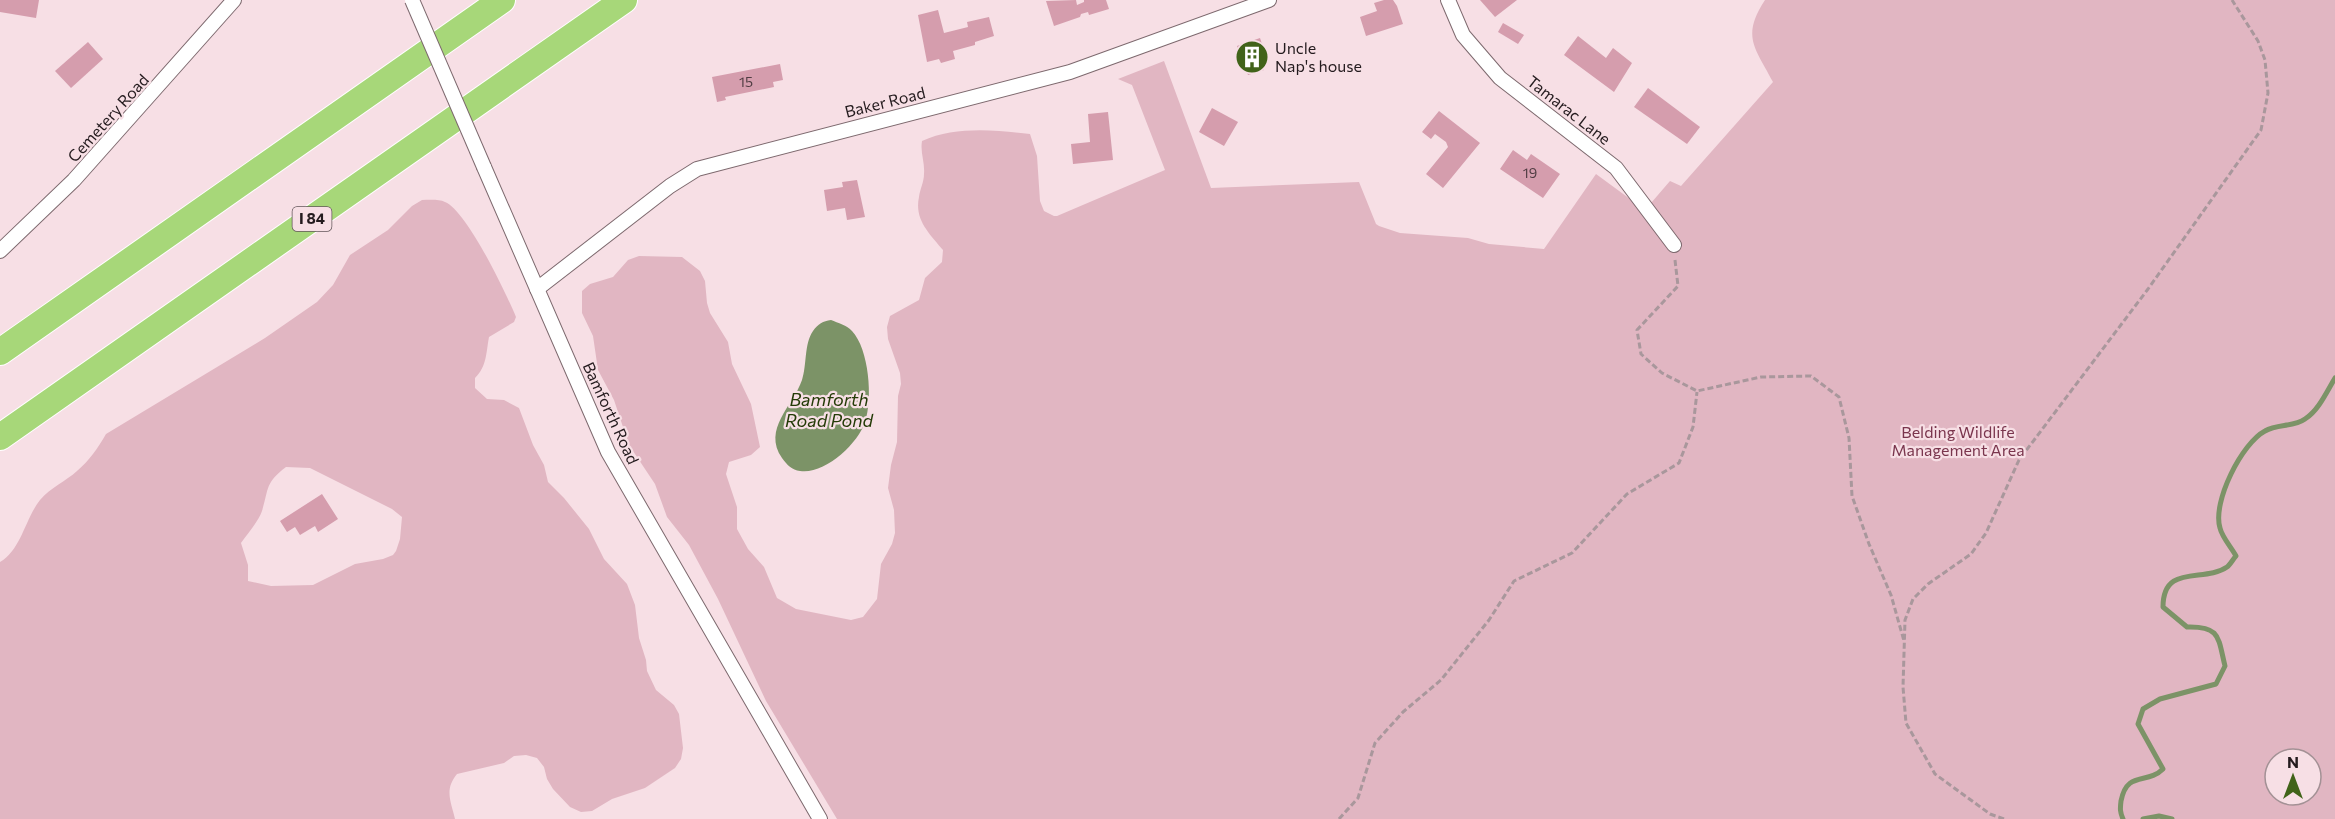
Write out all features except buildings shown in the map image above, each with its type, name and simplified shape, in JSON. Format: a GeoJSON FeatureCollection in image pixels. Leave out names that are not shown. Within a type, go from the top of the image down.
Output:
{"type":"FeatureCollection","features":[{"type":"Feature","properties":{"kind":"highway"},"geometry":{"type":"LineString","coordinates":[[0,352],[502,0]]}},
{"type":"Feature","properties":{"kind":"highway","name":"I 84"},"geometry":{"type":"LineString","coordinates":[[0,437],[624,0]]}},
{"type":"Feature","properties":{"kind":"street","name":"Cemetery Road"},"geometry":{"type":"LineString","coordinates":[[0,251],[74,180],[234,0]]}},
{"type":"Feature","properties":{"kind":"street","name":"Bamforth Road"},"geometry":{"type":"LineString","coordinates":[[412,0],[608,452],[820,819]]}},
{"type":"Feature","properties":{"kind":"street","name":"Baker Road"},"geometry":{"type":"LineString","coordinates":[[537,290],[670,186],[697,169],[1070,72],[1241,5],[1269,0]]}},
{"type":"Feature","properties":{"kind":"street","name":"Tamarac Lane"},"geometry":{"type":"LineString","coordinates":[[1448,0],[1463,35],[1500,78],[1616,168],[1674,245]]}},
{"type":"Feature","properties":{"kind":"path"},"geometry":{"type":"LineString","coordinates":[[2004,819],[1990,814],[1935,774],[1906,723],[1903,687],[1905,620],[1913,599],[1928,584],[1971,555],[1986,533],[2019,460],[2148,290],[2261,130],[2268,93],[2265,60],[2258,41],[2232,0]]}},
{"type":"Feature","properties":{"kind":"path"},"geometry":{"type":"LineString","coordinates":[[1674,245],[1678,286],[1637,330],[1641,354],[1662,373],[1697,391],[1761,377],[1811,376],[1839,397],[1849,438],[1852,496],[1891,595],[1905,646]]}},
{"type":"Feature","properties":{"kind":"path"},"geometry":{"type":"LineString","coordinates":[[1340,819],[1358,798],[1375,743],[1402,712],[1441,680],[1489,620],[1514,580],[1572,552],[1627,494],[1678,463],[1693,427],[1697,391]]}},
{"type":"Feature","properties":{"kind":"green space","name":"Belding Wildlife Management Area"},"geometry":{"type":"Polygon","coordinates":[[[1765,0],[2335,0],[2335,819],[837,819],[766,701],[718,599],[689,545],[667,517],[655,484],[629,445],[614,400],[598,370],[593,336],[582,313],[582,291],[590,284],[613,277],[628,260],[639,256],[682,257],[700,271],[705,281],[710,313],[728,342],[732,364],[751,404],[760,447],[751,455],[729,462],[726,474],[737,507],[737,529],[748,549],[764,567],[777,598],[796,609],[851,620],[863,617],[877,599],[881,564],[895,533],[894,510],[888,488],[897,442],[898,396],[901,384],[900,373],[888,339],[887,327],[890,316],[919,300],[925,278],[942,262],[943,250],[924,226],[919,213],[919,197],[924,174],[922,141],[961,131],[1030,134],[1037,156],[1040,201],[1044,211],[1057,216],[1165,170],[1132,85],[1118,79],[1164,61],[1211,188],[1359,182],[1376,224],[1379,226],[1400,233],[1468,238],[1489,244],[1544,249],[1596,174],[1645,210],[1670,181],[1681,186],[1773,82],[1753,42],[1754,24],[1765,0]]]}},
{"type":"Feature","properties":{"kind":"green space"},"geometry":{"type":"Polygon","coordinates":[[[422,200],[437,200],[445,202],[454,209],[464,220],[485,254],[511,306],[516,317],[514,322],[489,337],[484,364],[475,378],[475,388],[487,399],[504,400],[519,408],[533,445],[544,465],[548,482],[589,529],[604,559],[627,584],[635,605],[639,638],[647,671],[656,690],[674,705],[679,714],[683,748],[681,759],[675,768],[645,788],[612,799],[592,811],[581,812],[570,807],[553,789],[544,767],[537,758],[526,755],[514,756],[504,763],[457,774],[450,791],[455,819],[0,819],[0,562],[13,550],[40,500],[85,463],[106,434],[265,338],[317,302],[333,285],[350,255],[388,230],[412,206],[422,200]],[[286,467],[271,482],[262,511],[241,543],[248,565],[248,581],[271,586],[313,585],[355,564],[383,559],[393,555],[396,551],[400,539],[402,517],[392,509],[310,468],[286,467]]]}},
{"type":"Feature","properties":{"kind":"water","name":"Bamforth Road Pond"},"geometry":{"type":"Polygon","coordinates":[[[831,320],[850,329],[858,339],[866,362],[869,401],[865,422],[855,440],[839,456],[819,468],[809,471],[797,470],[782,458],[775,437],[777,427],[802,380],[810,336],[819,325],[831,320]]]}},
{"type":"Feature","properties":{"kind":"waterway"},"geometry":{"type":"LineString","coordinates":[[2123,819],[2120,810],[2121,801],[2128,785],[2138,779],[2157,774],[2163,769],[2138,724],[2143,709],[2160,699],[2216,684],[2225,666],[2216,636],[2206,629],[2187,627],[2163,607],[2165,593],[2170,584],[2177,579],[2218,572],[2229,565],[2236,556],[2221,531],[2219,517],[2220,504],[2231,474],[2247,448],[2265,431],[2301,422],[2310,415],[2335,378]]}},
{"type":"Feature","properties":{"kind":"waterway"},"geometry":{"type":"LineString","coordinates":[[2143,819],[2159,816],[2172,819]]}},
{"type":"Feature","properties":{"kind":"place","name":"Uncle Nap's house"},"geometry":{"type":"Point","coordinates":[1252,57]}}]}
